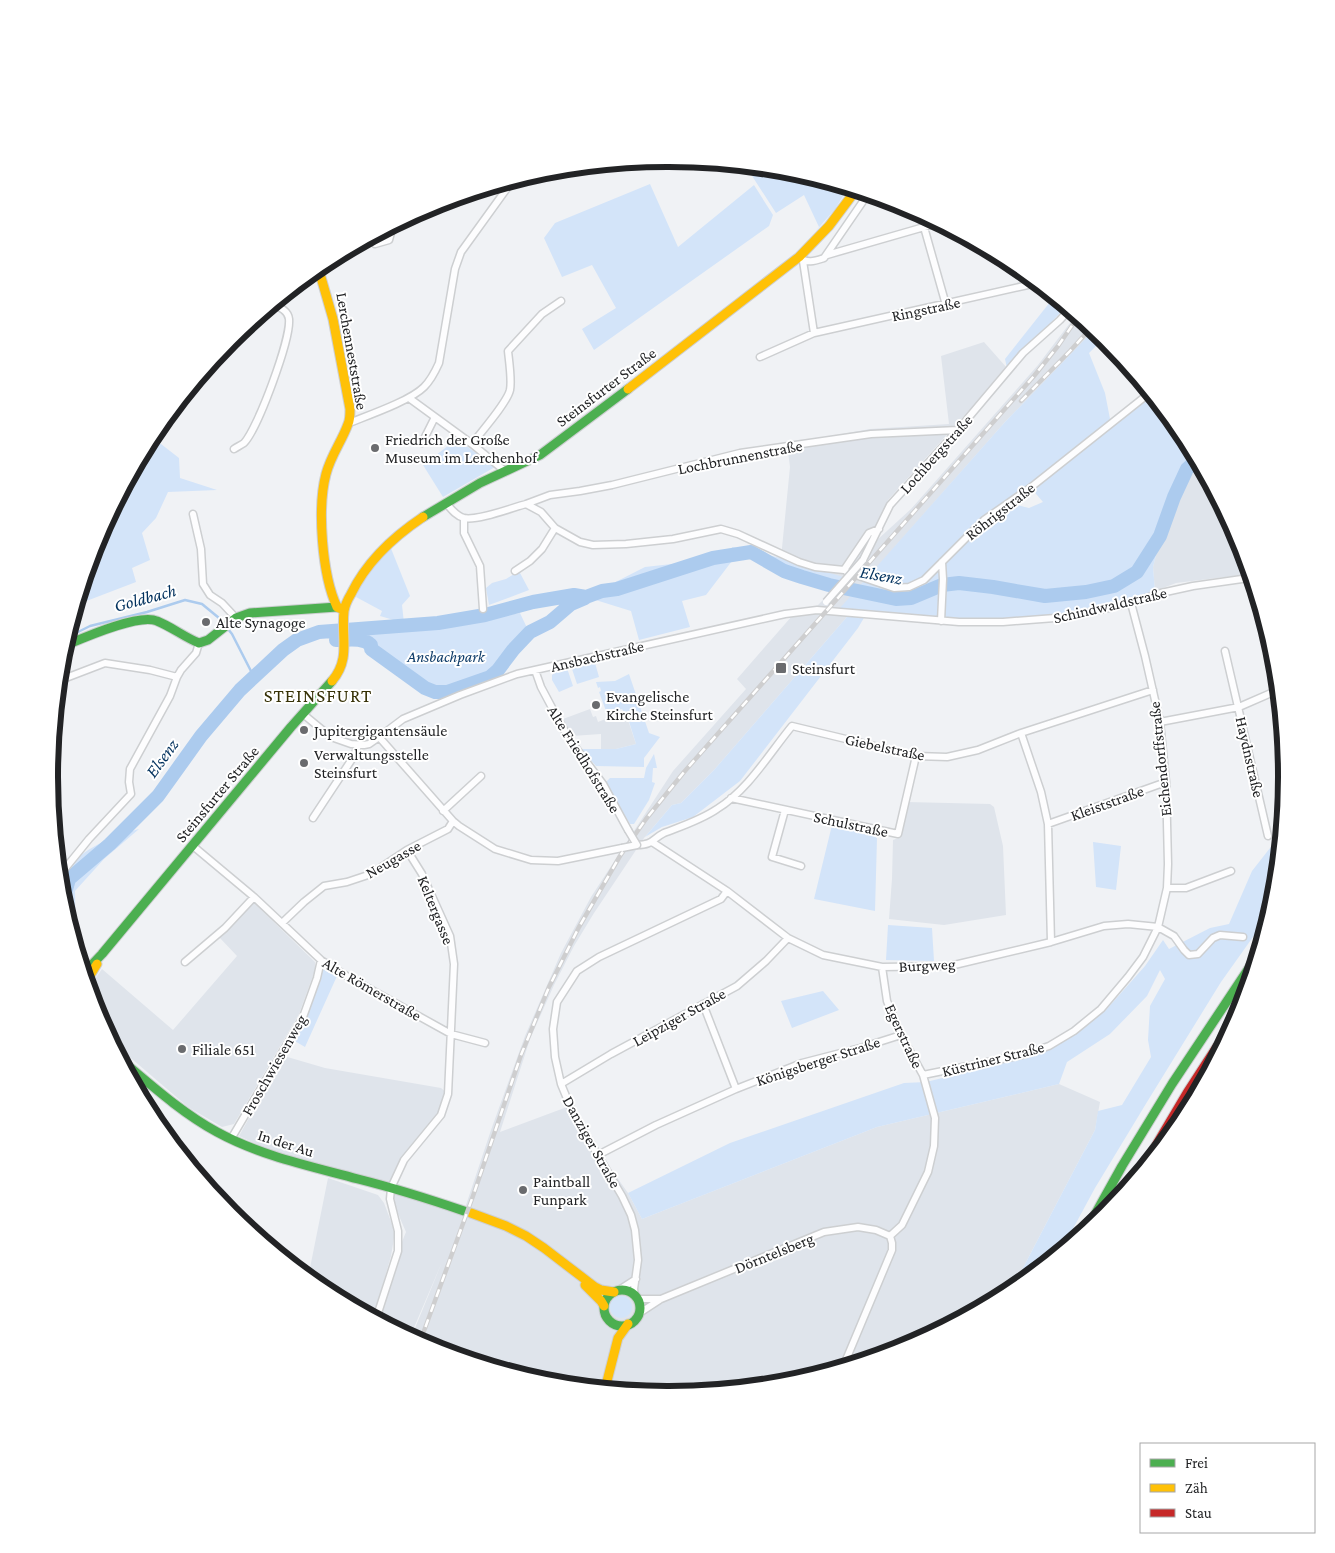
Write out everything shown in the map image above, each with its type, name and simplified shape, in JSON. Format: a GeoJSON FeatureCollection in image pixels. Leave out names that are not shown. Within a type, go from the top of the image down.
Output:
{"type":"FeatureCollection","features":[{"type":"Feature","properties":{"kind":"main road","name":"Steinsfurter Straße"},"geometry":{"type":"LineString","coordinates":[[89,968],[334,678],[344,658],[345,648],[341,608],[357,581],[382,550],[406,529],[446,503],[480,483],[530,461],[567,436],[801,259],[852,195]]}},
{"type":"Feature","properties":{"kind":"main road","name":"Lerchenneststraße"},"geometry":{"type":"LineString","coordinates":[[321,275],[334,317],[350,409],[349,423],[335,449],[326,474],[322,504],[324,553],[332,596],[341,608]]}},
{"type":"Feature","properties":{"kind":"main road"},"geometry":{"type":"LineString","coordinates":[[72,642],[92,634],[142,619],[156,620],[190,639],[200,642],[208,640],[233,620],[250,613],[341,608]]}},
{"type":"Feature","properties":{"kind":"main road","name":"Steinsfurter Straße"},"geometry":{"type":"LineString","coordinates":[[91,975],[102,954]]}},
{"type":"Feature","properties":{"kind":"main road"},"geometry":{"type":"LineString","coordinates":[[1098,1209],[1172,1084],[1244,975]]}},
{"type":"Feature","properties":{"kind":"main road"},"geometry":{"type":"LineString","coordinates":[[1169,1123],[1204,1066]]}},
{"type":"Feature","properties":{"kind":"main road","name":"In der Au"},"geometry":{"type":"LineString","coordinates":[[133,1070],[184,1111],[231,1139],[300,1164],[391,1188],[468,1212],[512,1229],[544,1247],[599,1289],[616,1291]]}},
{"type":"Feature","properties":{"kind":"main road","name":"In der Au"},"geometry":{"type":"LineString","coordinates":[[572,1269],[604,1306]]}},
{"type":"Feature","properties":{"kind":"main road"},"geometry":{"type":"LineString","coordinates":[[607,1383],[618,1338],[638,1314],[639,1304],[630,1292],[616,1291],[609,1296],[604,1306],[607,1317],[614,1324],[618,1338]]}},
{"type":"Feature","properties":{"kind":"main road"},"geometry":{"type":"LineString","coordinates":[[614,1324],[628,1324]]}},
{"type":"Feature","properties":{"kind":"street"},"geometry":{"type":"LineString","coordinates":[[349,423],[409,398],[423,388],[434,374],[439,363],[455,269],[461,252],[507,188]]}},
{"type":"Feature","properties":{"kind":"street"},"geometry":{"type":"LineString","coordinates":[[814,333],[801,259],[811,262],[824,258],[865,199]]}},
{"type":"Feature","properties":{"kind":"street"},"geometry":{"type":"LineString","coordinates":[[827,255],[929,226]]}},
{"type":"Feature","properties":{"kind":"street"},"geometry":{"type":"LineString","coordinates":[[924,227],[946,305]]}},
{"type":"Feature","properties":{"kind":"street"},"geometry":{"type":"LineString","coordinates":[[375,244],[389,240],[391,233]]}},
{"type":"Feature","properties":{"kind":"street","name":"Ringstraße"},"geometry":{"type":"LineString","coordinates":[[760,357],[814,333],[1029,286]]}},
{"type":"Feature","properties":{"kind":"street"},"geometry":{"type":"LineString","coordinates":[[472,444],[498,411],[510,390],[508,351],[542,314],[561,302]]}},
{"type":"Feature","properties":{"kind":"street"},"geometry":{"type":"LineString","coordinates":[[234,449],[244,443],[258,418],[279,364],[287,336],[289,318],[287,312],[278,307]]}},
{"type":"Feature","properties":{"kind":"street","name":"Lochbergstraße"},"geometry":{"type":"LineString","coordinates":[[817,610],[863,560],[890,505],[958,430],[1023,353],[1065,314]]}},
{"type":"Feature","properties":{"kind":"street","name":"Röhrigstraße"},"geometry":{"type":"LineString","coordinates":[[526,504],[541,512],[555,528],[580,542],[593,545],[674,539],[721,529],[738,534],[799,562],[815,567],[844,570],[894,588],[909,587],[924,580],[984,520],[1030,488],[1145,397]]}},
{"type":"Feature","properties":{"kind":"street"},"geometry":{"type":"LineString","coordinates":[[409,398],[472,444],[506,472]]}},
{"type":"Feature","properties":{"kind":"street"},"geometry":{"type":"LineString","coordinates":[[422,443],[434,418]]}},
{"type":"Feature","properties":{"kind":"street","name":"Lochbrunnenstraße"},"geometry":{"type":"LineString","coordinates":[[526,504],[550,495],[612,485],[740,453],[871,434],[958,430]]}},
{"type":"Feature","properties":{"kind":"street"},"geometry":{"type":"LineString","coordinates":[[446,503],[456,515],[464,518],[474,518],[526,504]]}},
{"type":"Feature","properties":{"kind":"street"},"geometry":{"type":"LineString","coordinates":[[193,514],[200,549],[203,584],[210,595],[222,603],[233,620]]}},
{"type":"Feature","properties":{"kind":"street"},"geometry":{"type":"LineString","coordinates":[[464,518],[464,533],[480,566],[483,609]]}},
{"type":"Feature","properties":{"kind":"street"},"geometry":{"type":"LineString","coordinates":[[515,572],[542,549],[555,528]]}},
{"type":"Feature","properties":{"kind":"street"},"geometry":{"type":"LineString","coordinates":[[844,570],[868,533],[879,529]]}},
{"type":"Feature","properties":{"kind":"street"},"geometry":{"type":"LineString","coordinates":[[941,621],[942,562]]}},
{"type":"Feature","properties":{"kind":"street","name":"Schindwaldstraße"},"geometry":{"type":"LineString","coordinates":[[827,611],[960,622],[1003,622],[1068,617],[1193,586],[1242,579]]}},
{"type":"Feature","properties":{"kind":"street","name":"Eichendorffstraße"},"geometry":{"type":"LineString","coordinates":[[1130,603],[1145,656],[1160,722],[1166,782],[1167,888],[1158,927]]}},
{"type":"Feature","properties":{"kind":"street","name":"Ansbachstraße"},"geometry":{"type":"LineString","coordinates":[[358,746],[369,744],[403,719],[413,714],[497,681],[536,670],[766,618],[817,610],[827,611]]}},
{"type":"Feature","properties":{"kind":"street"},"geometry":{"type":"LineString","coordinates":[[65,868],[131,794],[129,782],[130,768],[170,696],[177,678],[196,653],[200,642]]}},
{"type":"Feature","properties":{"kind":"street","name":"Haydnstraße"},"geometry":{"type":"LineString","coordinates":[[1225,651],[1268,836]]}},
{"type":"Feature","properties":{"kind":"street"},"geometry":{"type":"LineString","coordinates":[[66,677],[105,662],[150,670],[177,678]]}},
{"type":"Feature","properties":{"kind":"street","name":"Alte Friedhofstraße"},"geometry":{"type":"LineString","coordinates":[[536,670],[541,687],[570,740],[603,784],[637,845]]}},
{"type":"Feature","properties":{"kind":"street","name":"Giebelstraße"},"geometry":{"type":"LineString","coordinates":[[731,798],[744,786],[792,726],[916,756],[947,756],[978,750],[1021,733],[1153,690]]}},
{"type":"Feature","properties":{"kind":"street","name":"Haydnstraße"},"geometry":{"type":"LineString","coordinates":[[1160,722],[1239,707],[1271,693]]}},
{"type":"Feature","properties":{"kind":"street"},"geometry":{"type":"LineString","coordinates":[[303,714],[331,737],[358,746],[354,756],[313,818]]}},
{"type":"Feature","properties":{"kind":"street"},"geometry":{"type":"LineString","coordinates":[[1021,733],[1041,792],[1048,824],[1051,942]]}},
{"type":"Feature","properties":{"kind":"street"},"geometry":{"type":"LineString","coordinates":[[379,737],[443,811],[459,826],[495,848],[531,860],[558,861],[637,845],[646,845],[658,836],[697,820],[731,798]]}},
{"type":"Feature","properties":{"kind":"street","name":"Schulstraße"},"geometry":{"type":"LineString","coordinates":[[731,798],[898,834],[916,756]]}},
{"type":"Feature","properties":{"kind":"street"},"geometry":{"type":"LineString","coordinates":[[443,811],[480,776]]}},
{"type":"Feature","properties":{"kind":"street","name":"Kleiststraße"},"geometry":{"type":"LineString","coordinates":[[1048,824],[1166,782]]}},
{"type":"Feature","properties":{"kind":"street"},"geometry":{"type":"LineString","coordinates":[[785,810],[772,857],[800,866]]}},
{"type":"Feature","properties":{"kind":"street","name":"Neugasse"},"geometry":{"type":"LineString","coordinates":[[282,923],[324,886],[347,882],[371,874],[406,850],[448,829],[453,821]]}},
{"type":"Feature","properties":{"kind":"street","name":"Burgweg"},"geometry":{"type":"LineString","coordinates":[[652,842],[727,891],[788,938],[824,955],[882,967],[950,966],[1051,942],[1104,926],[1128,924],[1158,927]]}},
{"type":"Feature","properties":{"kind":"street","name":"Alte Römerstraße"},"geometry":{"type":"LineString","coordinates":[[193,846],[254,897],[321,960],[451,1034],[485,1043]]}},
{"type":"Feature","properties":{"kind":"street","name":"Keltergasse"},"geometry":{"type":"LineString","coordinates":[[406,850],[422,874],[450,936],[454,964],[451,1034]]}},
{"type":"Feature","properties":{"kind":"street"},"geometry":{"type":"LineString","coordinates":[[1167,888],[1186,888],[1231,871]]}},
{"type":"Feature","properties":{"kind":"street","name":"Danziger Straße"},"geometry":{"type":"LineString","coordinates":[[636,1298],[638,1260],[635,1230],[631,1215],[573,1112],[561,1084],[555,1057],[553,1029],[557,1002],[577,972],[599,957],[721,899],[727,891]]}},
{"type":"Feature","properties":{"kind":"street"},"geometry":{"type":"LineString","coordinates":[[185,962],[225,928],[254,897]]}},
{"type":"Feature","properties":{"kind":"street"},"geometry":{"type":"LineString","coordinates":[[1158,927],[1174,936],[1189,955],[1198,954],[1213,938],[1220,935],[1244,937]]}},
{"type":"Feature","properties":{"kind":"street","name":"Küstriner Straße"},"geometry":{"type":"LineString","coordinates":[[923,1075],[1022,1055],[1049,1046],[1074,1031],[1101,1009],[1128,977],[1143,957],[1158,927]]}},
{"type":"Feature","properties":{"kind":"street","name":"Leipziger Straße"},"geometry":{"type":"LineString","coordinates":[[561,1084],[611,1054],[737,986],[766,961],[788,938]]}},
{"type":"Feature","properties":{"kind":"street","name":"Froschwiesenweg"},"geometry":{"type":"LineString","coordinates":[[231,1139],[304,1017],[321,960]]}},
{"type":"Feature","properties":{"kind":"street","name":"Egerstraße"},"geometry":{"type":"LineString","coordinates":[[882,967],[887,1001],[901,1035],[923,1075],[935,1118],[934,1146],[928,1172],[902,1225],[890,1236]]}},
{"type":"Feature","properties":{"kind":"street","name":"Königsberger Straße"},"geometry":{"type":"LineString","coordinates":[[703,1004],[736,1089]]}},
{"type":"Feature","properties":{"kind":"street"},"geometry":{"type":"LineString","coordinates":[[378,1313],[398,1251],[398,1231],[390,1199],[391,1188],[404,1160],[441,1115],[448,1094],[451,1034]]}},
{"type":"Feature","properties":{"kind":"street","name":"Königsberger Straße"},"geometry":{"type":"LineString","coordinates":[[598,1155],[656,1125],[736,1089],[802,1063],[901,1035]]}},
{"type":"Feature","properties":{"kind":"street","name":"Dörntelsberg"},"geometry":{"type":"LineString","coordinates":[[638,1314],[661,1299],[824,1232],[858,1228],[876,1230],[890,1236]]}},
{"type":"Feature","properties":{"kind":"street"},"geometry":{"type":"LineString","coordinates":[[846,1359],[892,1250],[890,1236]]}},
{"type":"Feature","properties":{"kind":"street"},"geometry":{"type":"LineString","coordinates":[[616,1291],[636,1279]]}},
{"type":"Feature","properties":{"kind":"street","name":"Dörntelsberg"},"geometry":{"type":"LineString","coordinates":[[636,1298],[661,1299]]}},
{"type":"Feature","properties":{"kind":"shaded area"},"geometry":{"type":"Polygon","coordinates":[[[1072,320],[1089,337],[1005,422],[841,608],[851,609],[846,618],[714,770],[681,803],[672,805],[644,838],[594,913],[554,985],[530,1039],[500,1132],[567,1107],[628,1193],[642,1219],[877,1127],[1059,1084],[1100,1102],[1095,1130],[1020,1274],[972,1305],[937,1324],[864,1354],[825,1366],[787,1375],[707,1385],[628,1385],[588,1381],[548,1375],[510,1366],[471,1354],[414,1331],[442,1262],[413,1331],[362,1305],[310,1270],[328,1178],[378,1195],[384,1203],[395,1232],[391,1256],[379,1298],[406,1232],[396,1209],[391,1188],[464,1211],[525,1036],[561,953],[591,897],[673,771],[746,689],[737,679],[792,616],[815,608],[833,590],[808,567],[781,558],[790,467],[787,444],[870,429],[949,424],[941,356],[984,342],[1007,368],[888,500],[879,523],[876,541],[911,509],[1038,365],[1072,320]]]}},
{"type":"Feature","properties":{"kind":"shaded area"},"geometry":{"type":"Polygon","coordinates":[[[1194,469],[1215,507],[1243,574],[1176,583],[1155,591],[1153,567],[1157,551],[1194,469]]]}},
{"type":"Feature","properties":{"kind":"shaded area"},"geometry":{"type":"Polygon","coordinates":[[[590,709],[593,717],[596,716],[598,722],[625,711],[636,744],[616,749],[601,749],[601,734],[572,736],[563,719],[590,709]]]}},
{"type":"Feature","properties":{"kind":"shaded area"},"geometry":{"type":"Polygon","coordinates":[[[907,802],[990,804],[994,807],[1003,846],[1006,915],[944,925],[889,919],[893,840],[901,837],[907,802]]]}},
{"type":"Feature","properties":{"kind":"shaded area"},"geometry":{"type":"Polygon","coordinates":[[[254,903],[315,962],[315,970],[299,1014],[234,1124],[222,1127],[188,1107],[123,1051],[93,982],[102,969],[173,1030],[237,956],[219,937],[254,903]]]}},
{"type":"Feature","properties":{"kind":"shaded area"},"geometry":{"type":"Polygon","coordinates":[[[284,1056],[325,1068],[441,1088],[448,1094],[441,1115],[404,1160],[391,1188],[300,1164],[239,1136],[284,1056]]]}},
{"type":"Feature","properties":{"kind":"green space"},"geometry":{"type":"Polygon","coordinates":[[[750,172],[787,178],[845,193],[835,209],[815,232],[819,227],[804,195],[776,213],[750,172]]]}},
{"type":"Feature","properties":{"kind":"green space"},"geometry":{"type":"Polygon","coordinates":[[[650,184],[678,247],[754,185],[773,215],[769,226],[594,350],[582,329],[616,308],[592,265],[562,277],[544,238],[555,223],[650,184]]]}},
{"type":"Feature","properties":{"kind":"green space"},"geometry":{"type":"Polygon","coordinates":[[[1050,302],[1062,311],[1007,368],[1005,359],[1050,302]]]}},
{"type":"Feature","properties":{"kind":"green space"},"geometry":{"type":"Polygon","coordinates":[[[1089,335],[1098,344],[1089,353],[1105,393],[1111,424],[1146,399],[1175,438],[1194,469],[1157,551],[1153,567],[1155,591],[1069,614],[1029,618],[953,618],[868,611],[858,628],[740,781],[693,817],[662,827],[645,837],[672,805],[681,803],[714,770],[846,618],[850,609],[840,608],[1005,422],[1089,335]],[[1031,488],[1009,503],[1029,508],[1043,502],[1031,488]]]}},
{"type":"Feature","properties":{"kind":"green space"},"geometry":{"type":"Polygon","coordinates":[[[457,439],[495,467],[443,497],[423,465],[457,439]]]}},
{"type":"Feature","properties":{"kind":"green space"},"geometry":{"type":"Polygon","coordinates":[[[156,444],[161,444],[179,458],[180,478],[217,490],[168,492],[156,518],[142,533],[150,560],[132,568],[136,582],[83,602],[104,543],[120,507],[156,444]]]}},
{"type":"Feature","properties":{"kind":"green space"},"geometry":{"type":"Polygon","coordinates":[[[390,546],[410,596],[402,605],[404,623],[380,616],[382,611],[356,597],[358,593],[356,592],[390,546]]]}},
{"type":"Feature","properties":{"kind":"green space"},"geometry":{"type":"Polygon","coordinates":[[[732,547],[781,558],[843,577],[833,590],[799,579],[780,570],[758,554],[735,557],[706,595],[682,601],[690,627],[639,640],[631,611],[586,597],[645,567],[734,557],[732,547]]]}},
{"type":"Feature","properties":{"kind":"green space"},"geometry":{"type":"Polygon","coordinates":[[[519,571],[529,590],[489,605],[486,588],[492,583],[506,579],[519,571]]]}},
{"type":"Feature","properties":{"kind":"green space","name":"Ansbachpark"},"geometry":{"type":"Polygon","coordinates":[[[520,613],[528,630],[505,659],[489,675],[447,690],[435,690],[366,638],[362,632],[410,628],[520,613]]]}},
{"type":"Feature","properties":{"kind":"green space"},"geometry":{"type":"Polygon","coordinates":[[[595,663],[599,677],[577,684],[572,669],[595,663]]]}},
{"type":"Feature","properties":{"kind":"green space"},"geometry":{"type":"Polygon","coordinates":[[[567,668],[573,686],[559,692],[552,680],[552,675],[557,671],[567,668]]]}},
{"type":"Feature","properties":{"kind":"green space"},"geometry":{"type":"Polygon","coordinates":[[[629,674],[649,733],[660,737],[644,758],[644,767],[596,766],[581,749],[616,749],[636,744],[626,712],[622,709],[617,711],[618,714],[612,717],[609,710],[606,711],[599,692],[601,691],[600,687],[598,688],[596,682],[615,681],[629,674]]]}},
{"type":"Feature","properties":{"kind":"green space"},"geometry":{"type":"Polygon","coordinates":[[[654,754],[657,768],[653,768],[652,782],[655,783],[649,800],[634,824],[630,824],[605,783],[610,778],[644,778],[646,768],[654,754]]]}},
{"type":"Feature","properties":{"kind":"green space"},"geometry":{"type":"Polygon","coordinates":[[[832,825],[877,838],[875,911],[814,899],[832,825]]]}},
{"type":"Feature","properties":{"kind":"green space"},"geometry":{"type":"Polygon","coordinates":[[[139,829],[104,859],[75,891],[76,924],[69,896],[66,874],[67,870],[87,851],[113,838],[139,829]]]}},
{"type":"Feature","properties":{"kind":"green space"},"geometry":{"type":"Polygon","coordinates":[[[1093,842],[1121,846],[1116,890],[1096,887],[1093,842]]]}},
{"type":"Feature","properties":{"kind":"green space"},"geometry":{"type":"Polygon","coordinates":[[[1273,844],[1266,896],[1258,930],[1221,982],[1095,1188],[1069,1236],[1020,1274],[1095,1130],[1098,1111],[1122,1105],[1151,1057],[1148,1040],[1150,1006],[1165,979],[1160,970],[1147,996],[1110,1034],[1067,1062],[1059,1084],[877,1127],[642,1219],[628,1193],[730,1143],[904,1083],[926,1082],[1036,1055],[1066,1040],[1105,1011],[1145,966],[1163,940],[1169,949],[1210,928],[1229,924],[1252,871],[1273,844]]]}},
{"type":"Feature","properties":{"kind":"green space"},"geometry":{"type":"Polygon","coordinates":[[[888,925],[932,928],[934,961],[886,960],[888,925]]]}},
{"type":"Feature","properties":{"kind":"green space"},"geometry":{"type":"Polygon","coordinates":[[[324,968],[337,976],[305,1047],[293,1040],[306,1018],[324,968]]]}},
{"type":"Feature","properties":{"kind":"green space"},"geometry":{"type":"Polygon","coordinates":[[[823,991],[839,1010],[792,1028],[781,1001],[823,991]]]}},
{"type":"Feature","properties":{"kind":"green space"},"geometry":{"type":"Polygon","coordinates":[[[621,1296],[629,1299],[632,1307],[629,1315],[621,1318],[613,1315],[610,1307],[613,1299],[621,1296]]]}},
{"type":"Feature","properties":{"kind":"waterway","name":"Elsenz"},"geometry":{"type":"LineString","coordinates":[[67,885],[69,879],[110,844],[158,796],[201,736],[240,690],[283,650],[297,640],[319,632],[438,623],[485,615],[533,602],[574,595],[586,597],[713,558],[751,552],[784,571],[802,577],[829,585],[896,599],[911,598],[942,585],[959,583],[1045,596],[1086,592],[1114,586],[1137,572],[1160,536],[1174,497],[1187,469],[1192,465]]}},
{"type":"Feature","properties":{"kind":"waterway","name":"Elsenz"},"geometry":{"type":"LineString","coordinates":[[336,640],[367,642],[371,645],[371,649],[425,688],[435,692],[447,692],[490,677],[530,632],[550,622],[571,604],[585,598]]}},
{"type":"Feature","properties":{"kind":"waterway","name":"Goldbach"},"geometry":{"type":"LineString","coordinates":[[75,634],[90,626],[147,612],[185,600],[202,604],[219,618],[232,634],[254,677]]}},
{"type":"Feature","properties":{"kind":"railway"},"geometry":{"type":"LineString","coordinates":[[423,1335],[521,1055],[549,987],[579,927],[620,856],[646,819],[684,772],[1034,376],[1074,322]]}},
{"type":"Feature","properties":{"kind":"railway"},"geometry":{"type":"LineString","coordinates":[[1021,401],[1086,333]]}},
{"type":"Feature","properties":{"kind":"traffic: fast"},"geometry":{"type":"LineString","coordinates":[[423,517],[480,483],[540,455],[628,389]]}},
{"type":"Feature","properties":{"kind":"traffic: fast"},"geometry":{"type":"LineString","coordinates":[[72,643],[125,623],[149,619],[162,623],[199,643],[208,640],[236,618],[250,613],[337,607]]}},
{"type":"Feature","properties":{"kind":"traffic: fast"},"geometry":{"type":"LineString","coordinates":[[89,968],[291,727],[332,681]]}},
{"type":"Feature","properties":{"kind":"traffic: fast"},"geometry":{"type":"LineString","coordinates":[[1098,1209],[1172,1084],[1244,975]]}},
{"type":"Feature","properties":{"kind":"traffic: fast"},"geometry":{"type":"LineString","coordinates":[[133,1070],[155,1089],[204,1124],[251,1148],[286,1160],[398,1190],[464,1211]]}},
{"type":"Feature","properties":{"kind":"traffic: fast"},"geometry":{"type":"LineString","coordinates":[[622,1290],[634,1296],[640,1308],[634,1320],[622,1326],[610,1320],[604,1308],[610,1296],[622,1290]]}},
{"type":"Feature","properties":{"kind":"traffic: slow"},"geometry":{"type":"LineString","coordinates":[[628,389],[799,257],[829,226],[852,195]]}},
{"type":"Feature","properties":{"kind":"traffic: slow"},"geometry":{"type":"LineString","coordinates":[[320,275],[333,319],[350,409],[349,422],[326,474],[322,505],[322,541],[328,578],[337,607],[344,610]]}},
{"type":"Feature","properties":{"kind":"traffic: slow"},"geometry":{"type":"LineString","coordinates":[[332,681],[338,673],[343,656],[344,609],[357,582],[373,560],[391,541],[423,517]]}},
{"type":"Feature","properties":{"kind":"traffic: slow"},"geometry":{"type":"LineString","coordinates":[[91,975],[97,964]]}},
{"type":"Feature","properties":{"kind":"traffic: slow"},"geometry":{"type":"LineString","coordinates":[[471,1213],[506,1226],[526,1236],[595,1287],[614,1292]]}},
{"type":"Feature","properties":{"kind":"traffic: slow"},"geometry":{"type":"LineString","coordinates":[[585,1285],[604,1306]]}},
{"type":"Feature","properties":{"kind":"traffic: slow"},"geometry":{"type":"LineString","coordinates":[[607,1383],[618,1338],[628,1324]]}},
{"type":"Feature","properties":{"kind":"traffic: jam"},"geometry":{"type":"LineString","coordinates":[[1169,1123],[1204,1066]]}},
{"type":"Feature","properties":{"kind":"place","name":"Friedrich der Große Museum im Lerchenhof"},"geometry":{"type":"Point","coordinates":[375,448]}},
{"type":"Feature","properties":{"kind":"place","name":"Alte Synagoge"},"geometry":{"type":"Point","coordinates":[206,622]}},
{"type":"Feature","properties":{"kind":"place","name":"Steinsfurt"},"geometry":{"type":"Point","coordinates":[781,668]}},
{"type":"Feature","properties":{"kind":"place","name":"Evangelische Kirche Steinsfurt"},"geometry":{"type":"Point","coordinates":[596,705]}},
{"type":"Feature","properties":{"kind":"place","name":"Jupitergigantensäule"},"geometry":{"type":"Point","coordinates":[304,730]}},
{"type":"Feature","properties":{"kind":"place","name":"Verwaltungsstelle Steinsfurt"},"geometry":{"type":"Point","coordinates":[304,763]}},
{"type":"Feature","properties":{"kind":"place","name":"Filiale 651"},"geometry":{"type":"Point","coordinates":[182,1049]}},
{"type":"Feature","properties":{"kind":"place","name":"Paintball Funpark"},"geometry":{"type":"Point","coordinates":[523,1190]}},
{"type":"Feature","properties":{"kind":"district","name":"STEINSFURT"},"geometry":{"type":"Point","coordinates":[318,695]}}]}
